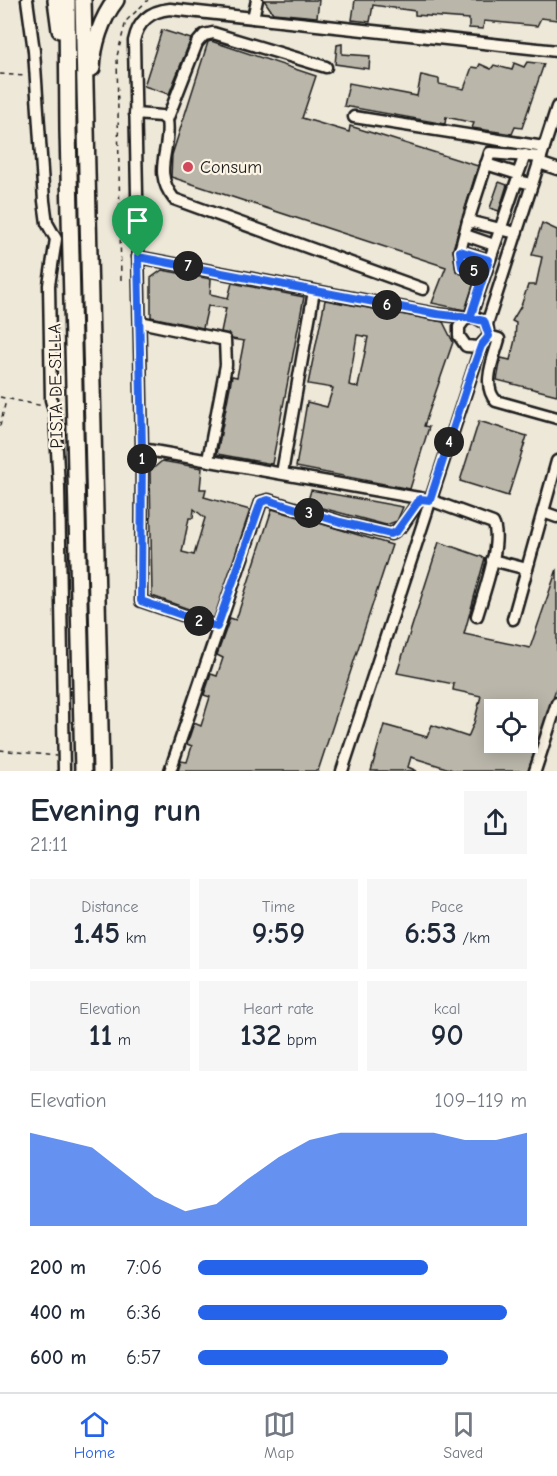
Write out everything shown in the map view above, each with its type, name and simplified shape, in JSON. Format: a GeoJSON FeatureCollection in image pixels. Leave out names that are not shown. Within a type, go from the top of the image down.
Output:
{"type":"FeatureCollection","features":[{"type":"Feature","properties":{"kind":"highway"},"geometry":{"type":"LineString","coordinates":[[56,0],[60,30],[63,110],[68,130]]}},
{"type":"Feature","properties":{"kind":"highway","name":"PISTA DE SILLA"},"geometry":{"type":"LineString","coordinates":[[67,0],[83,771]]}},
{"type":"Feature","properties":{"kind":"highway","name":"PISTA DE SILLA"},"geometry":{"type":"LineString","coordinates":[[83,0],[101,771]]}},
{"type":"Feature","properties":{"kind":"highway"},"geometry":{"type":"LineString","coordinates":[[91,296],[96,277],[92,65],[97,37],[109,8],[116,0]]}},
{"type":"Feature","properties":{"kind":"street"},"geometry":{"type":"LineString","coordinates":[[27,0],[36,78],[44,201],[47,223],[56,239],[49,285],[53,407],[59,487],[64,771]]}},
{"type":"Feature","properties":{"kind":"street"},"geometry":{"type":"LineString","coordinates":[[253,18],[257,0]]}},
{"type":"Feature","properties":{"kind":"street"},"geometry":{"type":"LineString","coordinates":[[217,627],[141,601],[142,449],[134,41],[141,22],[165,9],[557,51]]}},
{"type":"Feature","properties":{"kind":"street"},"geometry":{"type":"LineString","coordinates":[[326,67],[213,33],[204,35],[197,43],[167,120],[168,128],[162,168],[167,190],[174,200],[423,289]]}},
{"type":"Feature","properties":{"kind":"street"},"geometry":{"type":"LineString","coordinates":[[342,771],[425,500],[481,346],[489,336],[487,324],[557,107]]}},
{"type":"Feature","properties":{"kind":"street"},"geometry":{"type":"LineString","coordinates":[[135,114],[162,116],[167,120]]}},
{"type":"Feature","properties":{"kind":"street"},"geometry":{"type":"LineString","coordinates":[[354,117],[541,156],[557,169]]}},
{"type":"Feature","properties":{"kind":"street"},"geometry":{"type":"LineString","coordinates":[[484,274],[462,267],[460,251],[490,153],[493,151],[541,156]]}},
{"type":"Feature","properties":{"kind":"street"},"geometry":{"type":"LineString","coordinates":[[486,164],[518,174],[525,155]]}},
{"type":"Feature","properties":{"kind":"street"},"geometry":{"type":"LineString","coordinates":[[472,317],[484,274],[516,183],[519,181],[532,184]]}},
{"type":"Feature","properties":{"kind":"street"},"geometry":{"type":"LineString","coordinates":[[468,221],[492,229],[501,228],[516,233]]}},
{"type":"Feature","properties":{"kind":"street"},"geometry":{"type":"LineString","coordinates":[[465,235],[494,245]]}},
{"type":"Feature","properties":{"kind":"street"},"geometry":{"type":"LineString","coordinates":[[460,251],[489,260]]}},
{"type":"Feature","properties":{"kind":"street"},"geometry":{"type":"LineString","coordinates":[[138,257],[437,314],[472,317],[487,324]]}},
{"type":"Feature","properties":{"kind":"street"},"geometry":{"type":"LineString","coordinates":[[282,473],[314,291]]}},
{"type":"Feature","properties":{"kind":"street"},"geometry":{"type":"LineString","coordinates":[[459,336],[462,322],[494,303]]}},
{"type":"Feature","properties":{"kind":"street"},"geometry":{"type":"LineString","coordinates":[[437,314],[445,319],[466,346],[471,374]]}},
{"type":"Feature","properties":{"kind":"street"},"geometry":{"type":"LineString","coordinates":[[140,322],[225,340],[226,365],[208,460]]}},
{"type":"Feature","properties":{"kind":"street"},"geometry":{"type":"LineString","coordinates":[[489,336],[499,339],[489,379],[492,396],[496,401],[557,418]]}},
{"type":"Feature","properties":{"kind":"street"},"geometry":{"type":"LineString","coordinates":[[466,346],[481,346]]}},
{"type":"Feature","properties":{"kind":"street"},"geometry":{"type":"LineString","coordinates":[[142,449],[425,500],[493,523],[497,530],[492,560],[477,616]]}},
{"type":"Feature","properties":{"kind":"street"},"geometry":{"type":"LineString","coordinates":[[513,619],[557,461]]}},
{"type":"Feature","properties":{"kind":"street"},"geometry":{"type":"LineString","coordinates":[[170,771],[261,502],[268,500],[340,522],[391,534],[397,531],[425,500]]}},
{"type":"Feature","properties":{"kind":"street"},"geometry":{"type":"LineString","coordinates":[[543,512],[557,517]]}},
{"type":"Feature","properties":{"kind":"street"},"geometry":{"type":"LineString","coordinates":[[492,560],[527,569]]}},
{"type":"Feature","properties":{"kind":"street"},"geometry":{"type":"LineString","coordinates":[[535,771],[556,708]]}},
{"type":"Feature","properties":{"kind":"path"},"geometry":{"type":"LineString","coordinates":[[121,280],[117,56],[126,21],[148,0]]}},
{"type":"Feature","properties":{"kind":"path"},"geometry":{"type":"LineString","coordinates":[[0,74],[36,78]]}},
{"type":"Feature","properties":{"kind":"path"},"geometry":{"type":"LineString","coordinates":[[0,397],[53,407]]}},
{"type":"Feature","properties":{"kind":"path"},"geometry":{"type":"LineString","coordinates":[[0,426],[6,399]]}},
{"type":"Feature","properties":{"kind":"path"},"geometry":{"type":"LineString","coordinates":[[0,750],[63,757]]}},
{"type":"Feature","properties":{"kind":"building"},"geometry":{"type":"Polygon","coordinates":[[[264,0],[319,0],[317,17],[273,13],[264,0]]]}},
{"type":"Feature","properties":{"kind":"building"},"geometry":{"type":"Polygon","coordinates":[[[355,0],[557,0],[557,20],[541,18],[537,26],[484,21],[483,29],[469,28],[469,19],[415,15],[415,11],[373,5],[370,22],[352,20],[355,0]]]}},
{"type":"Feature","properties":{"kind":"building"},"geometry":{"type":"Polygon","coordinates":[[[162,30],[191,39],[169,94],[144,86],[162,30]]]}},
{"type":"Feature","properties":{"kind":"building"},"geometry":{"type":"Polygon","coordinates":[[[211,41],[316,76],[302,118],[349,132],[350,126],[478,166],[453,249],[456,271],[475,279],[465,310],[432,303],[446,267],[171,177],[172,155],[208,42],[211,41]]]}},
{"type":"Feature","properties":{"kind":"building"},"geometry":{"type":"Polygon","coordinates":[[[342,44],[342,54],[370,56],[369,69],[335,64],[337,45],[342,44]]]}},
{"type":"Feature","properties":{"kind":"building"},"geometry":{"type":"Polygon","coordinates":[[[527,62],[544,64],[522,128],[515,127],[512,134],[472,128],[474,123],[446,117],[445,124],[344,106],[349,83],[417,96],[421,75],[439,79],[439,84],[464,89],[472,67],[478,68],[480,64],[491,69],[494,65],[512,70],[514,63],[524,67],[527,62]]]}},
{"type":"Feature","properties":{"kind":"building"},"geometry":{"type":"Polygon","coordinates":[[[499,182],[507,185],[499,211],[490,208],[499,182]]]}},
{"type":"Feature","properties":{"kind":"building"},"geometry":{"type":"Polygon","coordinates":[[[542,223],[557,230],[557,395],[497,380],[501,358],[510,360],[516,323],[512,321],[521,306],[528,285],[536,285],[542,257],[532,255],[542,223]]]}},
{"type":"Feature","properties":{"kind":"building"},"geometry":{"type":"Polygon","coordinates":[[[162,270],[211,279],[210,294],[228,298],[232,283],[304,297],[272,464],[217,454],[232,376],[237,377],[244,341],[232,339],[229,334],[221,332],[226,308],[208,306],[203,328],[151,317],[151,278],[162,270]]]}},
{"type":"Feature","properties":{"kind":"building"},"geometry":{"type":"Polygon","coordinates":[[[325,300],[443,322],[453,342],[424,426],[429,427],[410,489],[296,467],[307,402],[327,407],[333,388],[308,384],[325,300]],[[357,335],[349,385],[358,387],[368,337],[357,335]]]}},
{"type":"Feature","properties":{"kind":"building"},"geometry":{"type":"Polygon","coordinates":[[[479,421],[527,436],[508,496],[460,481],[479,421]]]}},
{"type":"Feature","properties":{"kind":"building"},"geometry":{"type":"Polygon","coordinates":[[[162,461],[202,468],[200,489],[206,489],[204,497],[250,510],[214,618],[152,596],[150,471],[162,461]],[[194,509],[193,518],[189,518],[182,552],[194,555],[205,518],[194,509]]]}},
{"type":"Feature","properties":{"kind":"building"},"geometry":{"type":"Polygon","coordinates":[[[311,490],[403,507],[397,521],[386,525],[307,504],[311,490]]]}},
{"type":"Feature","properties":{"kind":"building"},"geometry":{"type":"Polygon","coordinates":[[[272,509],[392,545],[318,771],[178,771],[181,761],[187,762],[192,746],[187,744],[194,723],[201,726],[210,697],[204,695],[211,674],[217,676],[223,658],[217,655],[230,618],[236,620],[272,509]]]}},
{"type":"Feature","properties":{"kind":"building"},"geometry":{"type":"Polygon","coordinates":[[[439,542],[485,558],[464,634],[530,648],[557,569],[557,686],[538,742],[538,699],[484,699],[484,753],[534,753],[528,771],[456,771],[411,757],[408,767],[417,771],[371,771],[384,725],[427,737],[432,725],[468,737],[481,696],[453,690],[454,684],[397,673],[439,542]]]}},
{"type":"Feature","properties":{"kind":"place","name":"Consum"},"geometry":{"type":"Point","coordinates":[188,167]}},
{"type":"Feature","properties":{"kind":"route"},"geometry":{"type":"LineString","coordinates":[[138,257],[142,449],[141,601],[217,627],[261,502],[268,500],[340,522],[391,534],[397,531],[420,499],[430,500],[481,346],[489,336],[489,330],[484,321],[480,318],[470,318],[484,274],[462,267],[460,251],[489,260],[470,318],[437,314],[138,257]]}}]}
